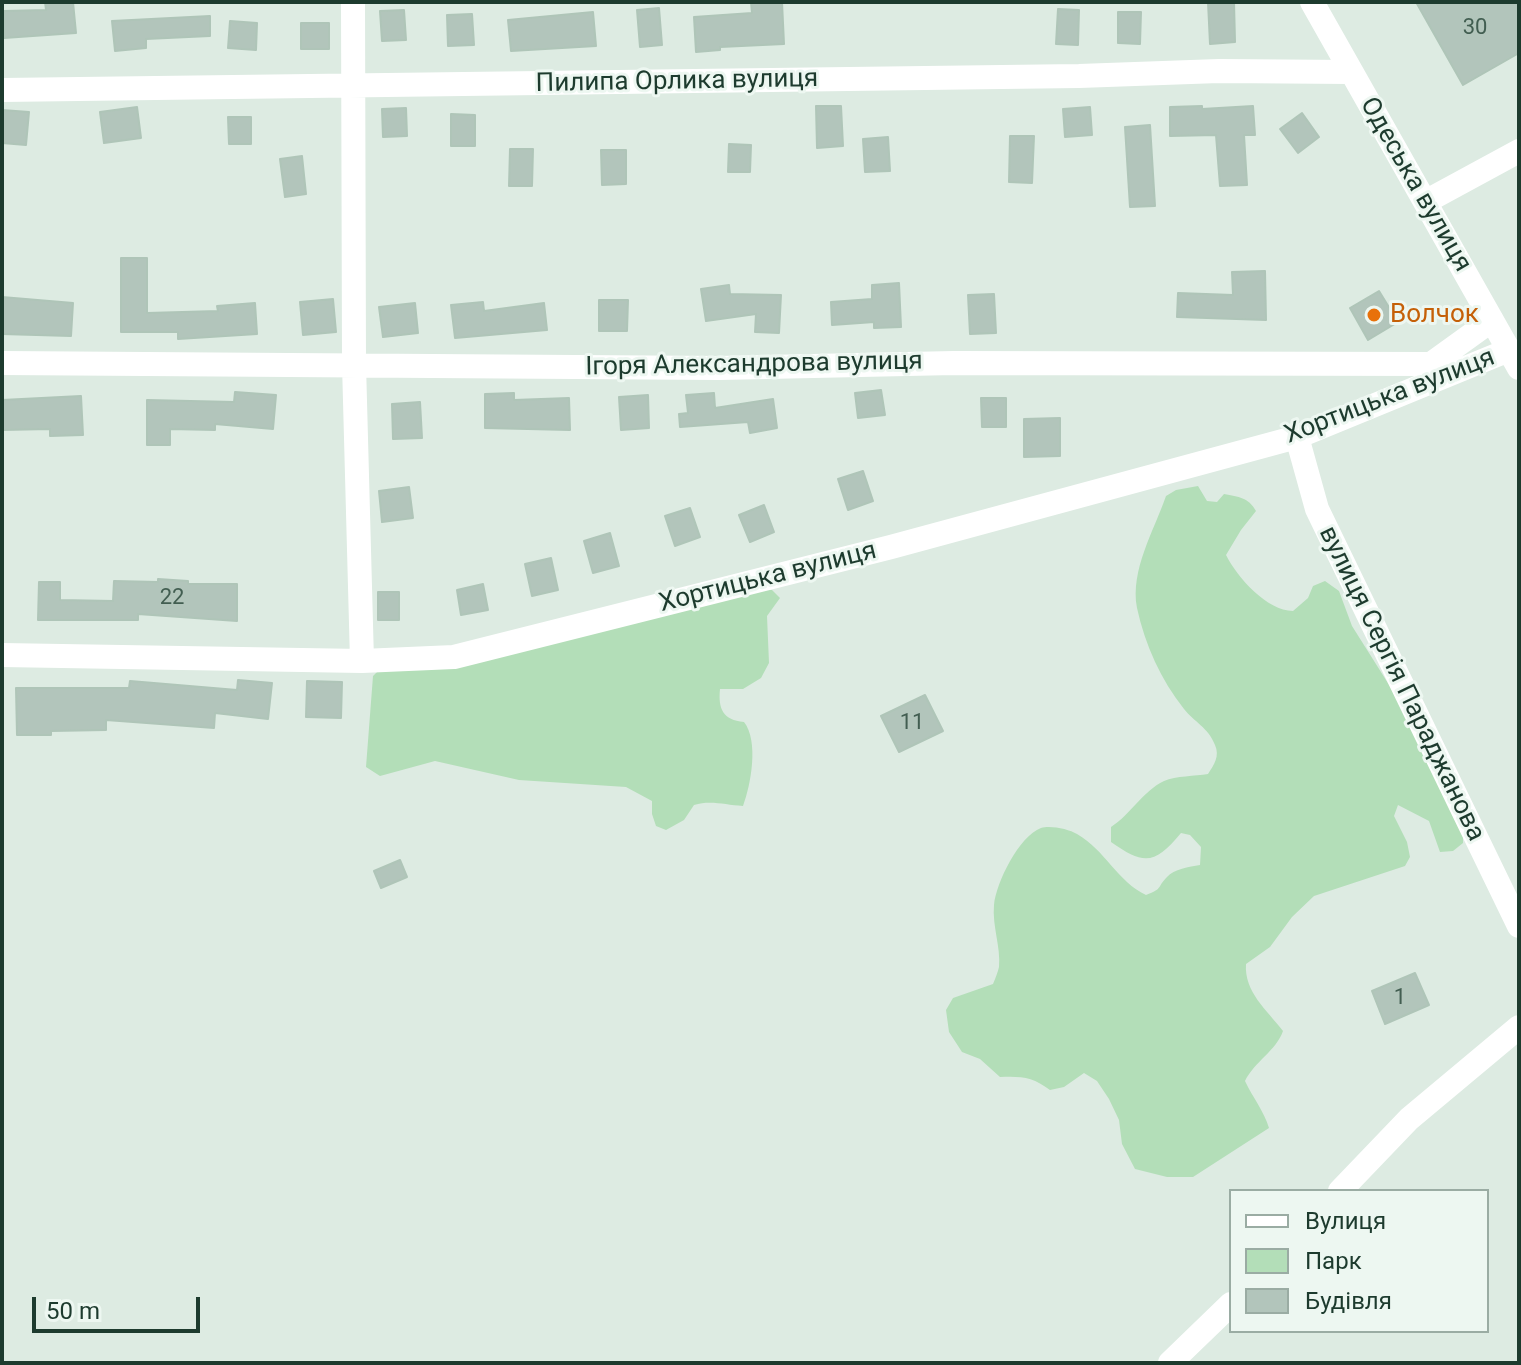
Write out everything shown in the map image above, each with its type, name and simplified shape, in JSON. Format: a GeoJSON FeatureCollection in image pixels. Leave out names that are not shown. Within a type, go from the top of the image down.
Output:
{"type":"FeatureCollection","features":[{"type":"Feature","properties":{"kind":"street"},"geometry":{"type":"LineString","coordinates":[[353,2],[354,364],[362,661]]}},
{"type":"Feature","properties":{"kind":"street","name":"Одеська вулиця"},"geometry":{"type":"LineString","coordinates":[[1312,2],[1514,359]]}},
{"type":"Feature","properties":{"kind":"street","name":"Пилипа Орлика вулиця"},"geometry":{"type":"LineString","coordinates":[[2,90],[1048,77],[1219,71],[1351,72]]}},
{"type":"Feature","properties":{"kind":"street"},"geometry":{"type":"LineString","coordinates":[[1425,202],[1519,151]]}},
{"type":"Feature","properties":{"kind":"street","name":"Ігоря Александрова вулиця"},"geometry":{"type":"LineString","coordinates":[[2,363],[719,368],[954,363],[1431,364],[1492,320]]}},
{"type":"Feature","properties":{"kind":"street","name":"Хортицька вулиця"},"geometry":{"type":"LineString","coordinates":[[2,655],[362,661],[454,657],[891,547],[1297,437],[1514,359]]}},
{"type":"Feature","properties":{"kind":"street","name":"вулиця Сергія Параджанова"},"geometry":{"type":"LineString","coordinates":[[1297,437],[1317,509],[1519,926]]}},
{"type":"Feature","properties":{"kind":"street"},"geometry":{"type":"LineString","coordinates":[[1342,1189],[1409,1119],[1519,1027]]}},
{"type":"Feature","properties":{"kind":"street"},"geometry":{"type":"LineString","coordinates":[[1170,1363],[1229,1306]]}},
{"type":"Feature","properties":{"kind":"green space"},"geometry":{"type":"Polygon","coordinates":[[[1198,486],[1207,501],[1217,502],[1224,494],[1234,496],[1246,500],[1256,511],[1226,555],[1237,573],[1263,599],[1293,611],[1308,598],[1313,586],[1325,581],[1339,591],[1352,626],[1403,707],[1463,833],[1463,843],[1453,851],[1440,852],[1429,821],[1398,805],[1394,816],[1407,842],[1410,857],[1405,866],[1314,896],[1292,917],[1270,947],[1246,964],[1246,974],[1253,992],[1283,1031],[1245,1081],[1269,1128],[1193,1177],[1167,1177],[1135,1169],[1122,1144],[1119,1120],[1097,1081],[1084,1073],[1064,1087],[1050,1090],[1026,1078],[1000,1077],[980,1059],[962,1052],[949,1032],[946,1010],[953,998],[993,984],[999,969],[994,913],[996,896],[1017,850],[1041,828],[1064,829],[1077,834],[1096,848],[1127,882],[1146,895],[1158,889],[1174,872],[1200,865],[1201,847],[1190,835],[1181,833],[1164,851],[1149,858],[1133,855],[1111,842],[1111,827],[1156,785],[1169,779],[1208,774],[1217,757],[1212,739],[1176,698],[1155,662],[1140,622],[1136,594],[1144,551],[1166,496],[1176,490],[1198,486]]]}},
{"type":"Feature","properties":{"kind":"green space"},"geometry":{"type":"Polygon","coordinates":[[[753,589],[772,590],[780,598],[767,616],[769,663],[761,678],[743,689],[720,689],[723,712],[731,719],[744,722],[751,740],[751,775],[743,806],[694,805],[684,820],[666,830],[656,826],[652,801],[626,787],[519,780],[435,761],[380,776],[366,767],[373,676],[382,667],[753,589]]]}},
{"type":"Feature","properties":{"kind":"building"},"geometry":{"type":"Polygon","coordinates":[[[45,2],[73,2],[76,33],[4,38],[4,11],[46,10],[45,2]]]}},
{"type":"Feature","properties":{"kind":"building"},"geometry":{"type":"Polygon","coordinates":[[[751,2],[782,2],[784,44],[720,47],[720,50],[696,52],[694,17],[752,13],[751,2]]]}},
{"type":"Feature","properties":{"kind":"building"},"geometry":{"type":"Polygon","coordinates":[[[1208,2],[1234,2],[1235,42],[1210,44],[1208,2]]]}},
{"type":"Feature","properties":{"kind":"building"},"geometry":{"type":"Polygon","coordinates":[[[1416,2],[1519,2],[1519,53],[1463,85],[1416,2]]]}},
{"type":"Feature","properties":{"kind":"building"},"geometry":{"type":"Polygon","coordinates":[[[659,8],[662,45],[640,47],[637,10],[659,8]]]}},
{"type":"Feature","properties":{"kind":"building"},"geometry":{"type":"Polygon","coordinates":[[[1058,9],[1079,10],[1078,45],[1056,44],[1058,9]]]}},
{"type":"Feature","properties":{"kind":"building"},"geometry":{"type":"Polygon","coordinates":[[[404,10],[406,40],[382,41],[380,11],[404,10]]]}},
{"type":"Feature","properties":{"kind":"building"},"geometry":{"type":"Polygon","coordinates":[[[593,12],[596,46],[511,51],[508,20],[593,12]]]}},
{"type":"Feature","properties":{"kind":"building"},"geometry":{"type":"Polygon","coordinates":[[[1118,12],[1141,12],[1140,44],[1118,43],[1118,12]]]}},
{"type":"Feature","properties":{"kind":"building"},"geometry":{"type":"Polygon","coordinates":[[[472,14],[474,45],[448,46],[447,15],[472,14]]]}},
{"type":"Feature","properties":{"kind":"building"},"geometry":{"type":"Polygon","coordinates":[[[210,16],[210,36],[146,39],[146,48],[115,51],[112,21],[210,16]]]}},
{"type":"Feature","properties":{"kind":"building"},"geometry":{"type":"Polygon","coordinates":[[[230,21],[257,23],[256,50],[228,48],[230,21]]]}},
{"type":"Feature","properties":{"kind":"building"},"geometry":{"type":"Polygon","coordinates":[[[301,23],[329,23],[329,49],[301,49],[301,23]]]}},
{"type":"Feature","properties":{"kind":"building"},"geometry":{"type":"Polygon","coordinates":[[[816,106],[841,106],[843,146],[817,148],[816,106]]]}},
{"type":"Feature","properties":{"kind":"building"},"geometry":{"type":"Polygon","coordinates":[[[1202,106],[1202,109],[1253,106],[1255,135],[1244,135],[1247,185],[1220,186],[1216,135],[1170,136],[1170,107],[1202,106]]]}},
{"type":"Feature","properties":{"kind":"building"},"geometry":{"type":"Polygon","coordinates":[[[137,107],[141,138],[104,143],[100,112],[137,107]]]}},
{"type":"Feature","properties":{"kind":"building"},"geometry":{"type":"Polygon","coordinates":[[[1090,107],[1092,135],[1065,137],[1063,109],[1090,107]]]}},
{"type":"Feature","properties":{"kind":"building"},"geometry":{"type":"Polygon","coordinates":[[[406,108],[407,136],[383,137],[382,109],[406,108]]]}},
{"type":"Feature","properties":{"kind":"building"},"geometry":{"type":"Polygon","coordinates":[[[2,110],[29,112],[26,145],[2,143],[2,110]]]}},
{"type":"Feature","properties":{"kind":"building"},"geometry":{"type":"Polygon","coordinates":[[[1302,113],[1319,137],[1298,153],[1280,129],[1302,113]]]}},
{"type":"Feature","properties":{"kind":"building"},"geometry":{"type":"Polygon","coordinates":[[[451,114],[475,115],[475,146],[451,146],[451,114]]]}},
{"type":"Feature","properties":{"kind":"building"},"geometry":{"type":"Polygon","coordinates":[[[228,117],[251,117],[251,144],[229,144],[228,117]]]}},
{"type":"Feature","properties":{"kind":"building"},"geometry":{"type":"Polygon","coordinates":[[[1150,125],[1155,206],[1130,207],[1125,127],[1150,125]]]}},
{"type":"Feature","properties":{"kind":"building"},"geometry":{"type":"Polygon","coordinates":[[[1010,136],[1034,136],[1032,183],[1009,182],[1010,136]]]}},
{"type":"Feature","properties":{"kind":"building"},"geometry":{"type":"Polygon","coordinates":[[[888,137],[890,171],[865,172],[863,139],[888,137]]]}},
{"type":"Feature","properties":{"kind":"building"},"geometry":{"type":"Polygon","coordinates":[[[729,144],[751,145],[750,172],[728,172],[729,144]]]}},
{"type":"Feature","properties":{"kind":"building"},"geometry":{"type":"Polygon","coordinates":[[[510,149],[533,149],[532,186],[509,186],[510,149]]]}},
{"type":"Feature","properties":{"kind":"building"},"geometry":{"type":"Polygon","coordinates":[[[601,150],[626,150],[626,184],[602,185],[601,150]]]}},
{"type":"Feature","properties":{"kind":"building"},"geometry":{"type":"Polygon","coordinates":[[[302,156],[306,194],[285,197],[280,159],[302,156]]]}},
{"type":"Feature","properties":{"kind":"building"},"geometry":{"type":"Polygon","coordinates":[[[121,258],[147,258],[147,313],[218,311],[217,306],[255,303],[257,334],[178,339],[178,332],[121,332],[121,258]]]}},
{"type":"Feature","properties":{"kind":"building"},"geometry":{"type":"Polygon","coordinates":[[[1265,271],[1266,320],[1177,317],[1178,293],[1233,295],[1232,272],[1265,271]]]}},
{"type":"Feature","properties":{"kind":"building"},"geometry":{"type":"Polygon","coordinates":[[[899,283],[901,327],[874,328],[874,322],[832,325],[831,302],[872,299],[872,285],[899,283]]]}},
{"type":"Feature","properties":{"kind":"building"},"geometry":{"type":"Polygon","coordinates":[[[729,285],[730,294],[781,295],[779,333],[755,332],[756,314],[706,321],[701,289],[729,285]]]}},
{"type":"Feature","properties":{"kind":"building","name":"Волчок"},"geometry":{"type":"Polygon","coordinates":[[[1379,291],[1398,322],[1368,340],[1350,308],[1379,291]]]}},
{"type":"Feature","properties":{"kind":"building"},"geometry":{"type":"Polygon","coordinates":[[[994,294],[996,333],[970,334],[968,295],[994,294]]]}},
{"type":"Feature","properties":{"kind":"building"},"geometry":{"type":"Polygon","coordinates":[[[2,297],[73,303],[71,336],[2,334],[2,297]]]}},
{"type":"Feature","properties":{"kind":"building"},"geometry":{"type":"Polygon","coordinates":[[[333,299],[336,332],[303,335],[300,302],[333,299]]]}},
{"type":"Feature","properties":{"kind":"building"},"geometry":{"type":"Polygon","coordinates":[[[599,300],[628,300],[627,331],[599,331],[599,300]]]}},
{"type":"Feature","properties":{"kind":"building"},"geometry":{"type":"Polygon","coordinates":[[[483,302],[484,311],[544,303],[547,330],[455,338],[451,305],[483,302]]]}},
{"type":"Feature","properties":{"kind":"building"},"geometry":{"type":"Polygon","coordinates":[[[415,303],[418,333],[383,337],[379,307],[415,303]]]}},
{"type":"Feature","properties":{"kind":"building"},"geometry":{"type":"Polygon","coordinates":[[[881,390],[885,415],[858,418],[855,393],[881,390]]]}},
{"type":"Feature","properties":{"kind":"building"},"geometry":{"type":"Polygon","coordinates":[[[235,392],[276,395],[273,429],[215,424],[215,430],[170,429],[170,445],[147,445],[147,400],[234,402],[235,392]]]}},
{"type":"Feature","properties":{"kind":"building"},"geometry":{"type":"Polygon","coordinates":[[[514,393],[514,400],[569,398],[570,430],[485,428],[485,394],[514,393]]]}},
{"type":"Feature","properties":{"kind":"building"},"geometry":{"type":"Polygon","coordinates":[[[714,393],[715,408],[773,399],[777,428],[750,433],[748,422],[680,427],[679,414],[688,413],[686,395],[714,393]]]}},
{"type":"Feature","properties":{"kind":"building"},"geometry":{"type":"Polygon","coordinates":[[[648,395],[649,428],[621,430],[619,397],[648,395]]]}},
{"type":"Feature","properties":{"kind":"building"},"geometry":{"type":"Polygon","coordinates":[[[81,396],[83,435],[50,436],[50,429],[2,430],[2,400],[81,396]]]}},
{"type":"Feature","properties":{"kind":"building"},"geometry":{"type":"Polygon","coordinates":[[[981,398],[1006,398],[1006,427],[982,427],[981,398]]]}},
{"type":"Feature","properties":{"kind":"building"},"geometry":{"type":"Polygon","coordinates":[[[420,402],[422,438],[393,439],[392,404],[420,402]]]}},
{"type":"Feature","properties":{"kind":"building"},"geometry":{"type":"Polygon","coordinates":[[[1060,418],[1060,456],[1024,457],[1024,419],[1060,418]]]}},
{"type":"Feature","properties":{"kind":"building"},"geometry":{"type":"Polygon","coordinates":[[[863,471],[873,501],[848,510],[838,479],[863,471]]]}},
{"type":"Feature","properties":{"kind":"building"},"geometry":{"type":"Polygon","coordinates":[[[409,487],[413,518],[382,522],[379,491],[409,487]]]}},
{"type":"Feature","properties":{"kind":"building"},"geometry":{"type":"Polygon","coordinates":[[[764,505],[774,532],[750,542],[739,515],[764,505]]]}},
{"type":"Feature","properties":{"kind":"building"},"geometry":{"type":"Polygon","coordinates":[[[690,508],[700,537],[675,546],[665,516],[690,508]]]}},
{"type":"Feature","properties":{"kind":"building"},"geometry":{"type":"Polygon","coordinates":[[[610,533],[619,566],[593,573],[584,541],[610,533]]]}},
{"type":"Feature","properties":{"kind":"building"},"geometry":{"type":"Polygon","coordinates":[[[551,558],[558,590],[532,596],[525,564],[551,558]]]}},
{"type":"Feature","properties":{"kind":"building"},"geometry":{"type":"Polygon","coordinates":[[[158,579],[188,581],[188,584],[237,584],[237,621],[138,614],[138,620],[38,620],[39,582],[60,582],[60,600],[113,601],[114,581],[158,582],[158,579]]]}},
{"type":"Feature","properties":{"kind":"building"},"geometry":{"type":"Polygon","coordinates":[[[483,584],[488,610],[461,615],[457,590],[483,584]]]}},
{"type":"Feature","properties":{"kind":"building"},"geometry":{"type":"Polygon","coordinates":[[[378,592],[399,592],[399,620],[378,620],[378,592]]]}},
{"type":"Feature","properties":{"kind":"building"},"geometry":{"type":"Polygon","coordinates":[[[238,680],[272,683],[268,719],[215,713],[214,728],[106,720],[106,730],[17,735],[16,688],[129,688],[130,681],[237,690],[238,680]]]}},
{"type":"Feature","properties":{"kind":"building"},"geometry":{"type":"Polygon","coordinates":[[[307,681],[342,682],[341,718],[306,717],[307,681]]]}},
{"type":"Feature","properties":{"kind":"building"},"geometry":{"type":"Polygon","coordinates":[[[925,695],[943,731],[899,752],[881,716],[925,695]]]}},
{"type":"Feature","properties":{"kind":"building"},"geometry":{"type":"Polygon","coordinates":[[[400,860],[407,877],[381,888],[374,871],[400,860]]]}},
{"type":"Feature","properties":{"kind":"building"},"geometry":{"type":"Polygon","coordinates":[[[1415,973],[1429,1005],[1385,1024],[1372,991],[1415,973]]]}},
{"type":"Feature","properties":{"kind":"place","name":"Волчок"},"geometry":{"type":"Point","coordinates":[1374,315]}}]}
